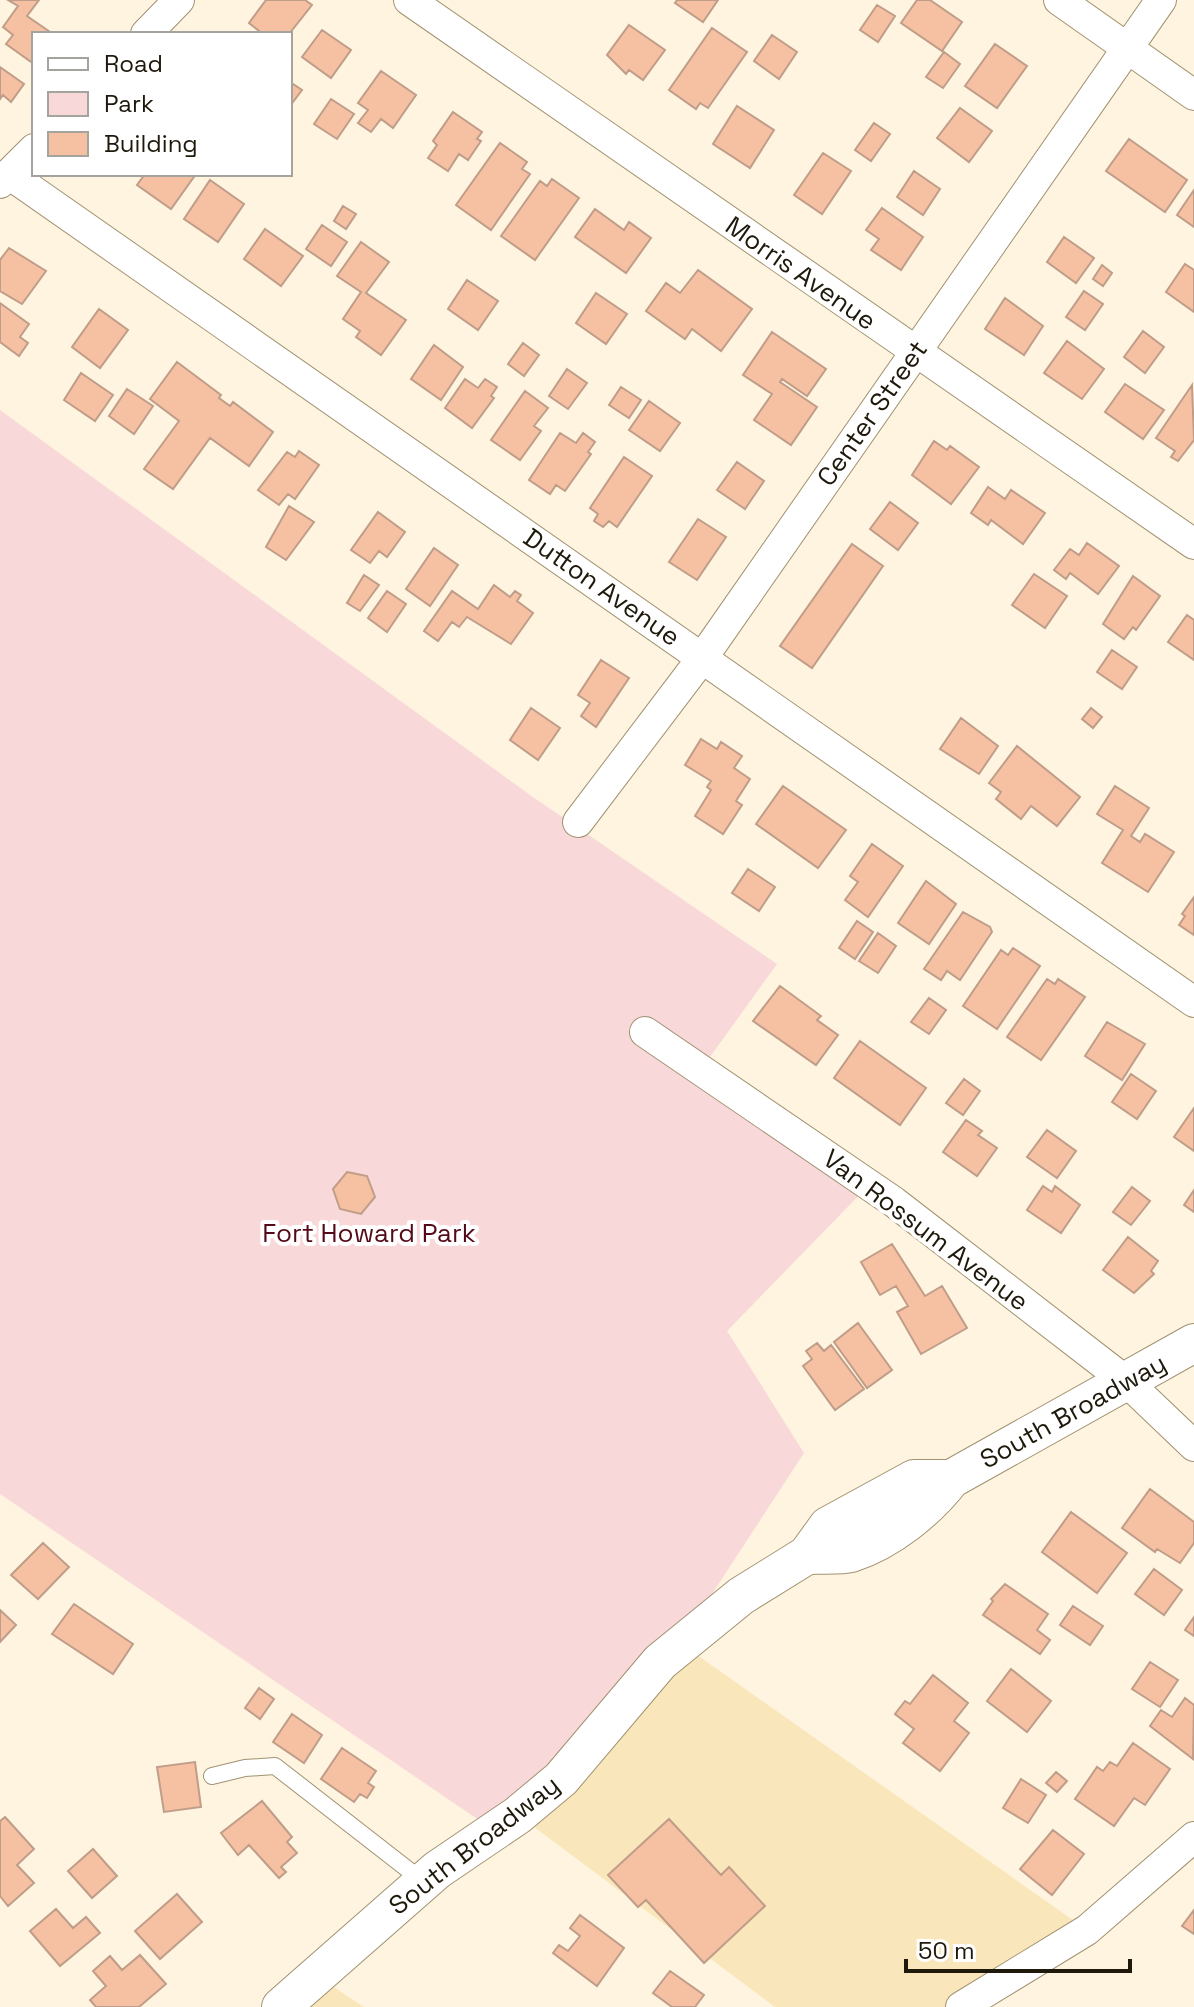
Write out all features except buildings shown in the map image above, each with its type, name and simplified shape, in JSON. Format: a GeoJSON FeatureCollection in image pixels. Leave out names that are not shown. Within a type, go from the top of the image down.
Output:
{"type":"FeatureCollection","features":[{"type":"Feature","properties":{"kind":"street"},"geometry":{"type":"LineString","coordinates":[[148,32],[179,0]]}},
{"type":"Feature","properties":{"kind":"street","name":"Morris Avenue"},"geometry":{"type":"LineString","coordinates":[[409,0],[1194,544]]}},
{"type":"Feature","properties":{"kind":"street"},"geometry":{"type":"LineString","coordinates":[[1059,0],[1194,95]]}},
{"type":"Feature","properties":{"kind":"street","name":"Center Street"},"geometry":{"type":"LineString","coordinates":[[578,822],[703,657],[1161,0]]}},
{"type":"Feature","properties":{"kind":"street"},"geometry":{"type":"LineString","coordinates":[[4,179],[32,151]]}},
{"type":"Feature","properties":{"kind":"street","name":"Dutton Avenue"},"geometry":{"type":"LineString","coordinates":[[4,179],[703,657],[1194,1002]]}},
{"type":"Feature","properties":{"kind":"street","name":"Van Rossum Avenue"},"geometry":{"type":"LineString","coordinates":[[645,1032],[894,1202],[1127,1382],[1194,1446]]}},
{"type":"Feature","properties":{"kind":"street","name":"South Broadway"},"geometry":{"type":"LineString","coordinates":[[281,2007],[424,1882],[518,1815],[561,1779],[642,1682],[680,1643],[741,1596],[807,1555],[828,1526],[914,1479],[951,1479],[1194,1343]]}},
{"type":"Feature","properties":{"kind":"street"},"geometry":{"type":"LineString","coordinates":[[961,2007],[1087,1930],[1194,1837]]}},
{"type":"Feature","properties":{"kind":"lane"},"geometry":{"type":"LineString","coordinates":[[212,1776],[245,1768],[275,1766],[424,1882]]}},
{"type":"Feature","properties":{"kind":"shaded area"},"geometry":{"type":"Polygon","coordinates":[[[680,1643],[1087,1930],[961,2007],[775,2007],[518,1815],[680,1643]]]}},
{"type":"Feature","properties":{"kind":"shaded area"},"geometry":{"type":"Polygon","coordinates":[[[317,1976],[364,2007],[281,2007],[317,1976]]]}},
{"type":"Feature","properties":{"kind":"green space","name":"Fort Howard Park"},"geometry":{"type":"Polygon","coordinates":[[[0,410],[530,795],[777,964],[702,1068],[869,1185],[727,1331],[804,1453],[680,1643],[495,1831],[0,1494],[0,410]]]}}]}
